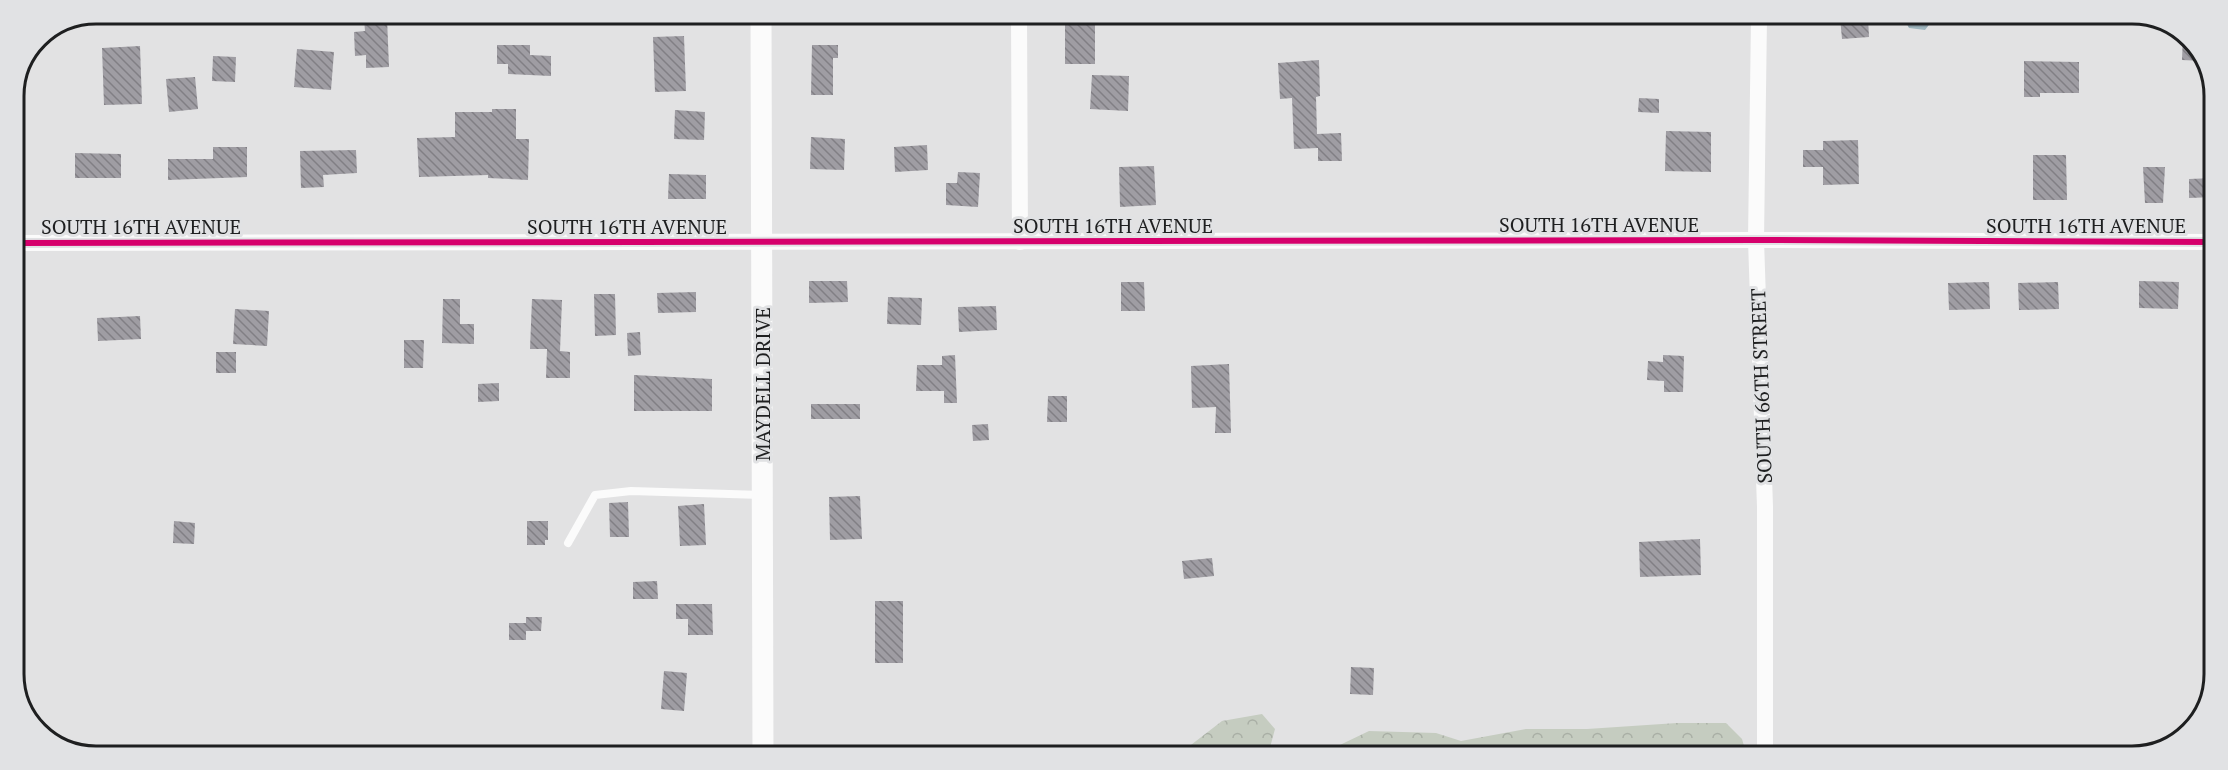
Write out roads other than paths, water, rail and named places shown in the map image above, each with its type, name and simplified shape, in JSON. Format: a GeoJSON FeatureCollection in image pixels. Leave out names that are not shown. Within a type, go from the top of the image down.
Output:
{"type":"FeatureCollection","features":[{"type":"Feature","properties":{"kind":"street","name":"MAYDELL DRIVE"},"geometry":{"type":"LineString","coordinates":[[761,24],[763,746]]}},
{"type":"Feature","properties":{"kind":"street"},"geometry":{"type":"LineString","coordinates":[[1019,24],[1020,242]]}},
{"type":"Feature","properties":{"kind":"street","name":"SOUTH 66TH STREET"},"geometry":{"type":"LineString","coordinates":[[1759,24],[1756,240],[1765,507],[1765,746]]}},
{"type":"Feature","properties":{"kind":"street","name":"SOUTH 16TH AVENUE"},"geometry":{"type":"LineString","coordinates":[[24,243],[1756,240],[2204,242]]}},
{"type":"Feature","properties":{"kind":"lane"},"geometry":{"type":"LineString","coordinates":[[568,543],[595,495],[631,491],[762,495]]}},
{"type":"Feature","properties":{"kind":"water"},"geometry":{"type":"Polygon","coordinates":[[[1907,24],[1930,24],[1925,30],[1909,28],[1907,24]]]}}]}
